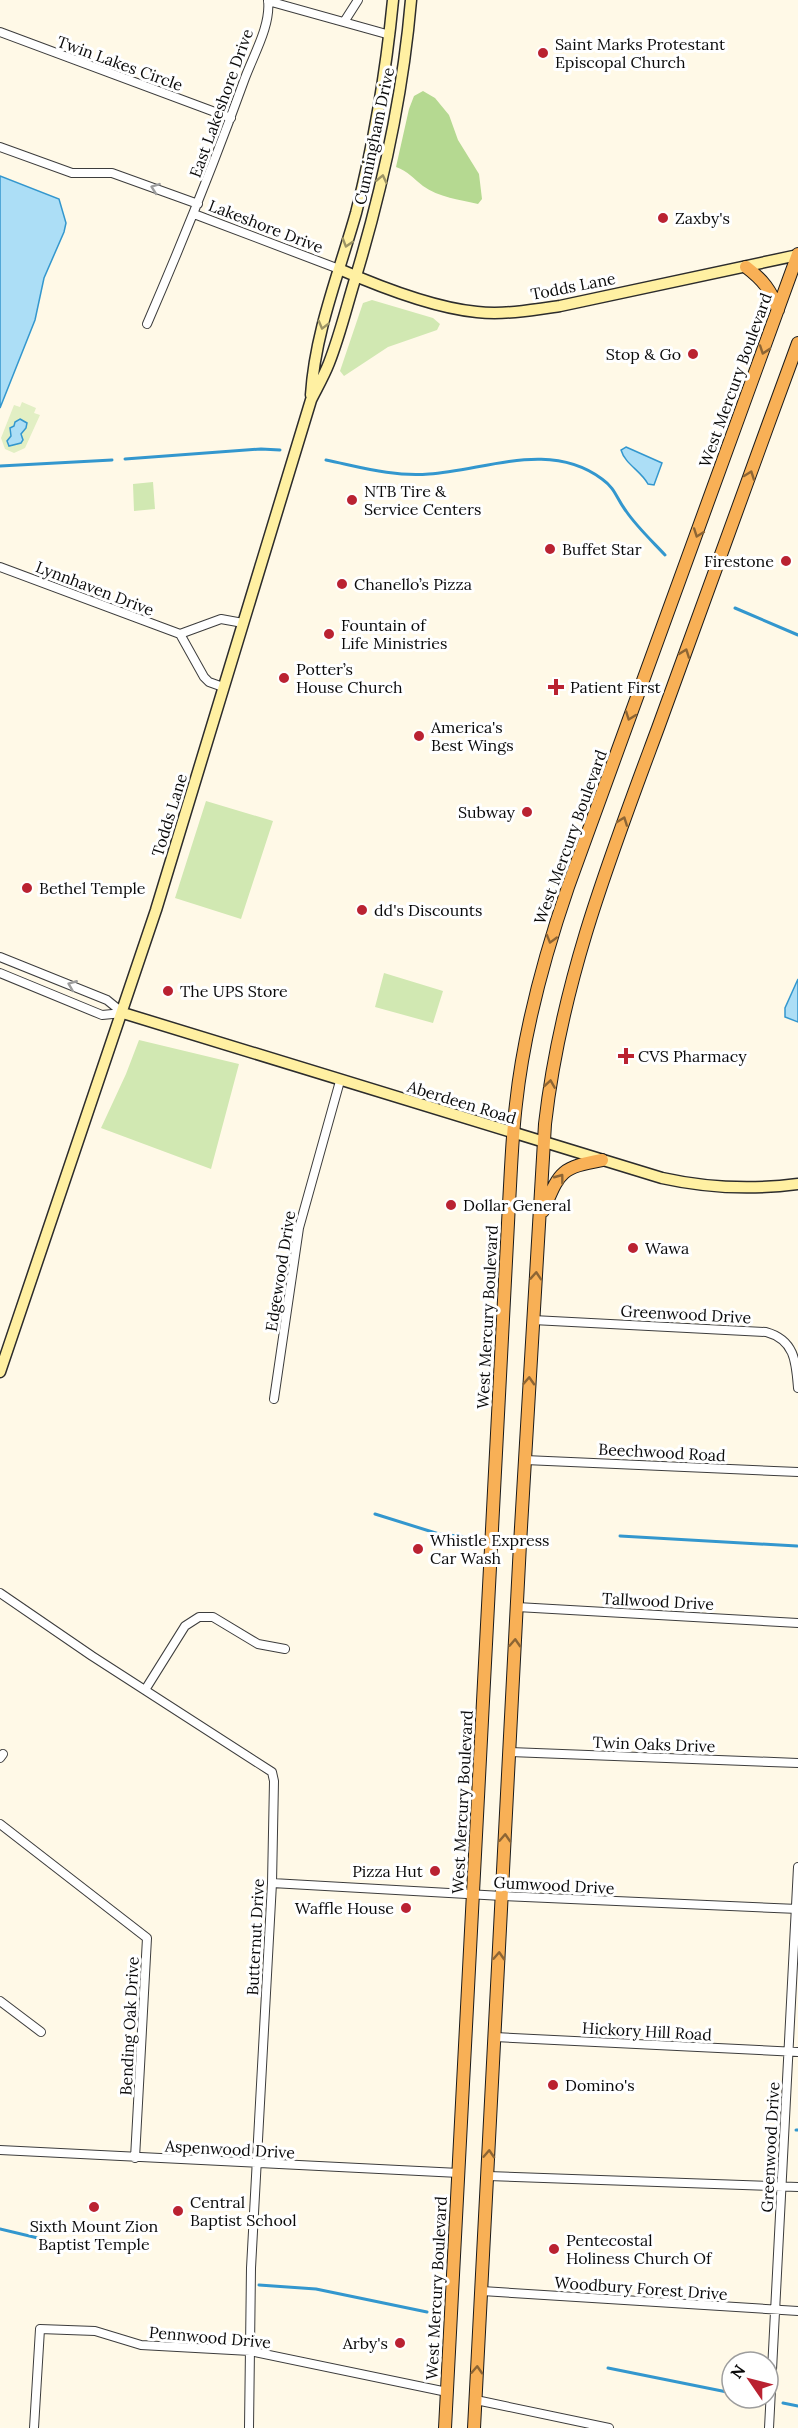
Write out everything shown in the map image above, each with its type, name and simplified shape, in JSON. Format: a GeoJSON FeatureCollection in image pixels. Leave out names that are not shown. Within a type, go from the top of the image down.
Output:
{"type":"FeatureCollection","features":[{"type":"Feature","properties":{"kind":"highway","name":"West Mercury Boulevard"},"geometry":{"type":"LineString","coordinates":[[446,2428],[516,1102],[529,1025],[556,922],[798,255]]}},
{"type":"Feature","properties":{"kind":"highway"},"geometry":{"type":"LineString","coordinates":[[746,267],[763,280],[778,310]]}},
{"type":"Feature","properties":{"kind":"highway"},"geometry":{"type":"LineString","coordinates":[[474,2428],[525,1460],[544,1142],[550,1087],[561,1026],[590,915],[798,343]]}},
{"type":"Feature","properties":{"kind":"highway"},"geometry":{"type":"LineString","coordinates":[[539,1220],[563,1172],[574,1166],[602,1160]]}},
{"type":"Feature","properties":{"kind":"main road","name":"Cunningham Drive"},"geometry":{"type":"LineString","coordinates":[[339,269],[370,152],[390,35],[393,0]]}},
{"type":"Feature","properties":{"kind":"main road","name":"Cunningham Drive"},"geometry":{"type":"LineString","coordinates":[[356,276],[377,203],[394,126],[411,0]]}},
{"type":"Feature","properties":{"kind":"main road","name":"Todds Lane"},"geometry":{"type":"LineString","coordinates":[[310,400],[313,362],[339,269],[445,306],[486,313],[560,306],[798,255]]}},
{"type":"Feature","properties":{"kind":"main road","name":"Todds Lane"},"geometry":{"type":"LineString","coordinates":[[0,1372],[123,1013],[310,400],[329,364],[356,276]]}},
{"type":"Feature","properties":{"kind":"main road","name":"Aberdeen Road"},"geometry":{"type":"LineString","coordinates":[[123,1013],[660,1178],[690,1184],[736,1188],[798,1184]]}},
{"type":"Feature","properties":{"kind":"street"},"geometry":{"type":"LineString","coordinates":[[344,22],[358,0]]}},
{"type":"Feature","properties":{"kind":"street"},"geometry":{"type":"LineString","coordinates":[[268,1],[390,35]]}},
{"type":"Feature","properties":{"kind":"street","name":"East Lakeshore Drive"},"geometry":{"type":"LineString","coordinates":[[194,214],[267,18],[268,1]]}},
{"type":"Feature","properties":{"kind":"street","name":"Twin Lakes Circle"},"geometry":{"type":"LineString","coordinates":[[0,32],[231,118]]}},
{"type":"Feature","properties":{"kind":"street"},"geometry":{"type":"LineString","coordinates":[[0,147],[72,173],[112,173],[198,204]]}},
{"type":"Feature","properties":{"kind":"street","name":"Lakeshore Drive"},"geometry":{"type":"LineString","coordinates":[[147,324],[194,214],[339,269]]}},
{"type":"Feature","properties":{"kind":"street","name":"Lynnhaven Drive"},"geometry":{"type":"LineString","coordinates":[[0,567],[180,634]]}},
{"type":"Feature","properties":{"kind":"street"},"geometry":{"type":"LineString","coordinates":[[223,687],[209,682],[204,677],[180,634],[221,619],[243,623]]}},
{"type":"Feature","properties":{"kind":"street"},"geometry":{"type":"LineString","coordinates":[[0,957],[107,999],[123,1013]]}},
{"type":"Feature","properties":{"kind":"street"},"geometry":{"type":"LineString","coordinates":[[0,973],[102,1015],[123,1013]]}},
{"type":"Feature","properties":{"kind":"street","name":"Edgewood Drive"},"geometry":{"type":"LineString","coordinates":[[274,1399],[298,1228],[340,1081]]}},
{"type":"Feature","properties":{"kind":"street","name":"Greenwood Drive"},"geometry":{"type":"LineString","coordinates":[[533,1320],[766,1332],[780,1337],[790,1347],[795,1359],[798,1388]]}},
{"type":"Feature","properties":{"kind":"street","name":"Beechwood Road"},"geometry":{"type":"LineString","coordinates":[[525,1460],[798,1472]]}},
{"type":"Feature","properties":{"kind":"street","name":"Butternut Drive"},"geometry":{"type":"LineString","coordinates":[[0,1593],[272,1772],[274,1781],[272,1883],[251,2268],[249,2428]]}},
{"type":"Feature","properties":{"kind":"street","name":"Tallwood Drive"},"geometry":{"type":"LineString","coordinates":[[517,1607],[798,1623]]}},
{"type":"Feature","properties":{"kind":"street"},"geometry":{"type":"LineString","coordinates":[[145,1690],[185,1626],[199,1617],[213,1617],[258,1644],[285,1650]]}},
{"type":"Feature","properties":{"kind":"street","name":"Twin Oaks Drive"},"geometry":{"type":"LineString","coordinates":[[510,1752],[798,1763]]}},
{"type":"Feature","properties":{"kind":"street","name":"Bending Oak Drive"},"geometry":{"type":"LineString","coordinates":[[0,1824],[147,1938],[135,2158]]}},
{"type":"Feature","properties":{"kind":"street","name":"Greenwood Drive"},"geometry":{"type":"LineString","coordinates":[[769,2428],[798,1867]]}},
{"type":"Feature","properties":{"kind":"street","name":"Gumwood Drive"},"geometry":{"type":"LineString","coordinates":[[272,1883],[797,1909]]}},
{"type":"Feature","properties":{"kind":"street"},"geometry":{"type":"LineString","coordinates":[[0,2001],[40,2032]]}},
{"type":"Feature","properties":{"kind":"street","name":"Hickory Hill Road"},"geometry":{"type":"LineString","coordinates":[[495,2037],[798,2052]]}},
{"type":"Feature","properties":{"kind":"street","name":"Aspenwood Drive"},"geometry":{"type":"LineString","coordinates":[[0,2150],[459,2173]]}},
{"type":"Feature","properties":{"kind":"street"},"geometry":{"type":"LineString","coordinates":[[488,2176],[798,2187]]}},
{"type":"Feature","properties":{"kind":"street","name":"Woodbury Forest Drive"},"geometry":{"type":"LineString","coordinates":[[482,2291],[798,2311]]}},
{"type":"Feature","properties":{"kind":"street","name":"Pennwood Drive"},"geometry":{"type":"LineString","coordinates":[[34,2428],[40,2329],[95,2331],[141,2345],[250,2351],[447,2392]]}},
{"type":"Feature","properties":{"kind":"street"},"geometry":{"type":"LineString","coordinates":[[476,2400],[609,2428]]}},
{"type":"Feature","properties":{"kind":"green space"},"geometry":{"type":"Polygon","coordinates":[[[423,91],[435,98],[449,115],[458,140],[479,174],[482,199],[478,204],[436,193],[396,167],[409,109],[414,96],[423,91]]]}},
{"type":"Feature","properties":{"kind":"green space"},"geometry":{"type":"Polygon","coordinates":[[[372,300],[433,318],[440,324],[437,330],[388,347],[344,376],[340,371],[363,303],[372,300]]]}},
{"type":"Feature","properties":{"kind":"green space"},"geometry":{"type":"Polygon","coordinates":[[[22,402],[36,408],[34,413],[40,415],[25,448],[14,453],[5,449],[1,438],[14,405],[20,407],[22,402]]]}},
{"type":"Feature","properties":{"kind":"green space"},"geometry":{"type":"Polygon","coordinates":[[[153,482],[155,509],[134,511],[133,484],[153,482]]]}},
{"type":"Feature","properties":{"kind":"green space"},"geometry":{"type":"Polygon","coordinates":[[[206,801],[273,821],[241,919],[175,898],[206,801]]]}},
{"type":"Feature","properties":{"kind":"green space"},"geometry":{"type":"Polygon","coordinates":[[[384,973],[443,991],[433,1023],[375,1007],[384,973]]]}},
{"type":"Feature","properties":{"kind":"green space"},"geometry":{"type":"Polygon","coordinates":[[[139,1040],[239,1064],[211,1169],[101,1128],[139,1040]]]}},
{"type":"Feature","properties":{"kind":"water"},"geometry":{"type":"Polygon","coordinates":[[[0,176],[59,199],[66,223],[44,278],[35,320],[0,408],[0,176]]]}},
{"type":"Feature","properties":{"kind":"water"},"geometry":{"type":"Polygon","coordinates":[[[20,419],[27,423],[21,434],[23,440],[21,443],[9,446],[7,441],[11,436],[10,428],[20,419]]]}},
{"type":"Feature","properties":{"kind":"water"},"geometry":{"type":"Polygon","coordinates":[[[626,447],[662,463],[654,485],[648,484],[623,455],[621,450],[626,447]]]}},
{"type":"Feature","properties":{"kind":"water"},"geometry":{"type":"Polygon","coordinates":[[[798,979],[798,1022],[785,1017],[785,1008],[798,979]]]}},
{"type":"Feature","properties":{"kind":"waterway"},"geometry":{"type":"LineString","coordinates":[[125,459],[261,449],[280,450]]}},
{"type":"Feature","properties":{"kind":"waterway"},"geometry":{"type":"LineString","coordinates":[[0,466],[112,460]]}},
{"type":"Feature","properties":{"kind":"waterway"},"geometry":{"type":"LineString","coordinates":[[326,460],[377,471],[416,475],[517,460],[561,461],[582,467],[607,483],[635,523],[665,555]]}},
{"type":"Feature","properties":{"kind":"waterway"},"geometry":{"type":"LineString","coordinates":[[735,608],[798,635]]}},
{"type":"Feature","properties":{"kind":"waterway"},"geometry":{"type":"LineString","coordinates":[[375,1514],[439,1534],[467,1537]]}},
{"type":"Feature","properties":{"kind":"waterway"},"geometry":{"type":"LineString","coordinates":[[620,1536],[797,1546]]}},
{"type":"Feature","properties":{"kind":"waterway"},"geometry":{"type":"LineString","coordinates":[[0,2229],[42,2239]]}},
{"type":"Feature","properties":{"kind":"waterway"},"geometry":{"type":"LineString","coordinates":[[259,2285],[316,2289],[427,2312]]}},
{"type":"Feature","properties":{"kind":"waterway"},"geometry":{"type":"LineString","coordinates":[[608,2368],[720,2391]]}},
{"type":"Feature","properties":{"kind":"waterway"},"geometry":{"type":"LineString","coordinates":[[783,2403],[798,2406]]}},
{"type":"Feature","properties":{"kind":"place","name":"Saint Marks Protestant Episcopal Church"},"geometry":{"type":"Point","coordinates":[543,53]}},
{"type":"Feature","properties":{"kind":"place","name":"Zaxby's"},"geometry":{"type":"Point","coordinates":[663,218]}},
{"type":"Feature","properties":{"kind":"place","name":"Stop & Go"},"geometry":{"type":"Point","coordinates":[693,354]}},
{"type":"Feature","properties":{"kind":"place","name":"NTB Tire & Service Centers"},"geometry":{"type":"Point","coordinates":[352,500]}},
{"type":"Feature","properties":{"kind":"place","name":"Buffet Star"},"geometry":{"type":"Point","coordinates":[550,549]}},
{"type":"Feature","properties":{"kind":"place","name":"Firestone"},"geometry":{"type":"Point","coordinates":[786,561]}},
{"type":"Feature","properties":{"kind":"place","name":"Chanello’s Pizza"},"geometry":{"type":"Point","coordinates":[342,584]}},
{"type":"Feature","properties":{"kind":"place","name":"Fountain of Life Ministries"},"geometry":{"type":"Point","coordinates":[329,634]}},
{"type":"Feature","properties":{"kind":"place","name":"Potter’s House Church"},"geometry":{"type":"Point","coordinates":[284,678]}},
{"type":"Feature","properties":{"kind":"place","name":"Patient First"},"geometry":{"type":"Point","coordinates":[556,687]}},
{"type":"Feature","properties":{"kind":"place","name":"America's Best Wings"},"geometry":{"type":"Point","coordinates":[419,736]}},
{"type":"Feature","properties":{"kind":"place","name":"Subway"},"geometry":{"type":"Point","coordinates":[527,812]}},
{"type":"Feature","properties":{"kind":"place","name":"Bethel Temple"},"geometry":{"type":"Point","coordinates":[27,888]}},
{"type":"Feature","properties":{"kind":"place","name":"dd's Discounts"},"geometry":{"type":"Point","coordinates":[362,910]}},
{"type":"Feature","properties":{"kind":"place","name":"The UPS Store"},"geometry":{"type":"Point","coordinates":[168,991]}},
{"type":"Feature","properties":{"kind":"place","name":"CVS Pharmacy"},"geometry":{"type":"Point","coordinates":[626,1056]}},
{"type":"Feature","properties":{"kind":"place","name":"Dollar General"},"geometry":{"type":"Point","coordinates":[451,1205]}},
{"type":"Feature","properties":{"kind":"place","name":"Wawa"},"geometry":{"type":"Point","coordinates":[633,1248]}},
{"type":"Feature","properties":{"kind":"place","name":"Whistle Express Car Wash"},"geometry":{"type":"Point","coordinates":[418,1549]}},
{"type":"Feature","properties":{"kind":"place","name":"Pizza Hut"},"geometry":{"type":"Point","coordinates":[435,1871]}},
{"type":"Feature","properties":{"kind":"place","name":"Waffle House"},"geometry":{"type":"Point","coordinates":[406,1908]}},
{"type":"Feature","properties":{"kind":"place","name":"Domino's"},"geometry":{"type":"Point","coordinates":[553,2085]}},
{"type":"Feature","properties":{"kind":"place","name":"Sixth Mount Zion Baptist Temple"},"geometry":{"type":"Point","coordinates":[94,2207]}},
{"type":"Feature","properties":{"kind":"place","name":"Central Baptist School"},"geometry":{"type":"Point","coordinates":[178,2211]}},
{"type":"Feature","properties":{"kind":"place","name":"Pentecostal Holiness Church Of"},"geometry":{"type":"Point","coordinates":[554,2249]}},
{"type":"Feature","properties":{"kind":"place","name":"Arby's"},"geometry":{"type":"Point","coordinates":[400,2343]}}]}
